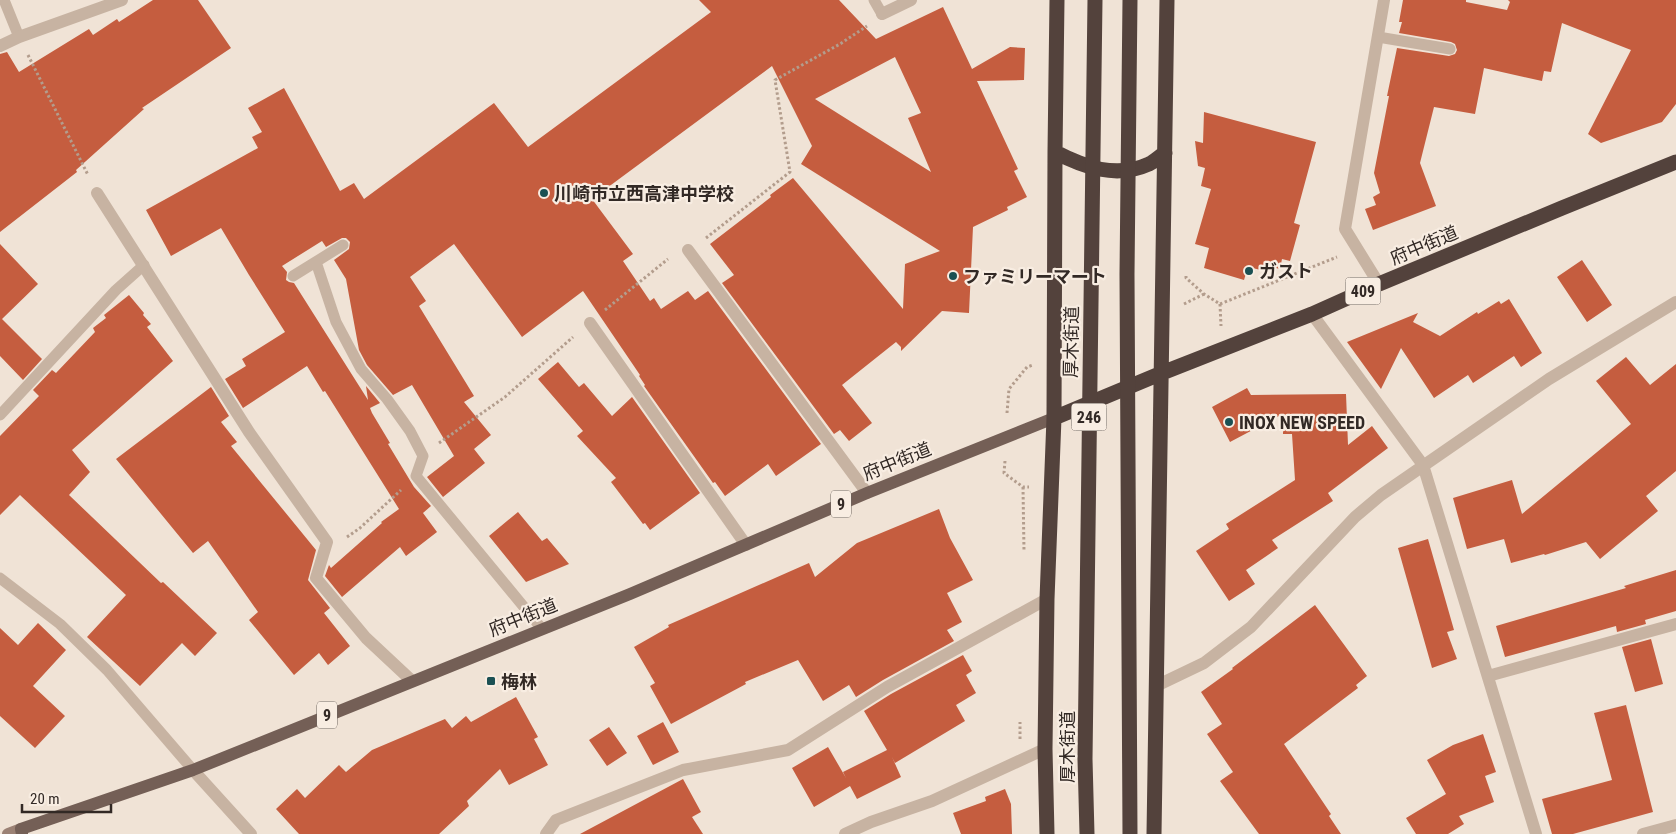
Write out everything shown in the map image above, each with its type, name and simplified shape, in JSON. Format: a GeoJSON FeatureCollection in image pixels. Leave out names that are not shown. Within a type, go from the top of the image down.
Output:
{"type":"FeatureCollection","features":[{"type":"Feature","properties":{"kind":"highway","name":"246"},"geometry":{"type":"LineString","coordinates":[[1047,834],[1045,749],[1047,598],[1054,418],[1057,0]]}},
{"type":"Feature","properties":{"kind":"highway","name":"厚木街道"},"geometry":{"type":"LineString","coordinates":[[1087,834],[1085,759],[1096,0]]}},
{"type":"Feature","properties":{"kind":"highway","name":"246"},"geometry":{"type":"LineString","coordinates":[[1130,0],[1127,274],[1130,834]]}},
{"type":"Feature","properties":{"kind":"highway"},"geometry":{"type":"LineString","coordinates":[[1154,834],[1167,0]]}},
{"type":"Feature","properties":{"kind":"highway"},"geometry":{"type":"LineString","coordinates":[[1055,152],[1076,163],[1103,171],[1121,172],[1149,164],[1165,153]]}},
{"type":"Feature","properties":{"kind":"highway","name":"府中街道"},"geometry":{"type":"LineString","coordinates":[[1054,418],[1312,314],[1676,162]]}},
{"type":"Feature","properties":{"kind":"main road","name":"府中街道"},"geometry":{"type":"LineString","coordinates":[[22,832],[193,770],[630,594],[867,493],[1054,418]]}},
{"type":"Feature","properties":{"kind":"street"},"geometry":{"type":"LineString","coordinates":[[0,46],[19,37],[122,0]]}},
{"type":"Feature","properties":{"kind":"street"},"geometry":{"type":"LineString","coordinates":[[882,14],[911,0]]}},
{"type":"Feature","properties":{"kind":"street"},"geometry":{"type":"LineString","coordinates":[[1380,284],[1345,230],[1384,0]]}},
{"type":"Feature","properties":{"kind":"street"},"geometry":{"type":"LineString","coordinates":[[97,193],[249,432],[326,542],[316,578],[366,638],[412,681]]}},
{"type":"Feature","properties":{"kind":"street"},"geometry":{"type":"LineString","coordinates":[[688,250],[867,493]]}},
{"type":"Feature","properties":{"kind":"street"},"geometry":{"type":"LineString","coordinates":[[1156,686],[1204,663],[1251,627],[1355,517],[1381,495],[1549,379],[1676,302]]}},
{"type":"Feature","properties":{"kind":"street"},"geometry":{"type":"LineString","coordinates":[[1312,314],[1423,466],[1536,834]]}},
{"type":"Feature","properties":{"kind":"street"},"geometry":{"type":"LineString","coordinates":[[590,323],[746,546]]}},
{"type":"Feature","properties":{"kind":"street"},"geometry":{"type":"LineString","coordinates":[[546,834],[556,820],[683,770],[788,750],[887,687],[1047,598]]}},
{"type":"Feature","properties":{"kind":"street"},"geometry":{"type":"LineString","coordinates":[[1488,676],[1676,624]]}},
{"type":"Feature","properties":{"kind":"street"},"geometry":{"type":"LineString","coordinates":[[845,834],[871,822],[932,801],[1045,749]]}},
{"type":"Feature","properties":{"kind":"street"},"geometry":{"type":"LineString","coordinates":[[193,770],[251,834]]}},
{"type":"Feature","properties":{"kind":"street"},"geometry":{"type":"LineString","coordinates":[[1643,834],[1676,825]]}},
{"type":"Feature","properties":{"kind":"street"},"geometry":{"type":"LineString","coordinates":[[8,834],[22,832]]}},
{"type":"Feature","properties":{"kind":"lane"},"geometry":{"type":"LineString","coordinates":[[4,0],[19,37]]}},
{"type":"Feature","properties":{"kind":"lane"},"geometry":{"type":"LineString","coordinates":[[874,0],[882,14]]}},
{"type":"Feature","properties":{"kind":"lane"},"geometry":{"type":"LineString","coordinates":[[1378,37],[1450,50]]}},
{"type":"Feature","properties":{"kind":"lane"},"geometry":{"type":"LineString","coordinates":[[293,276],[343,245]]}},
{"type":"Feature","properties":{"kind":"lane"},"geometry":{"type":"LineString","coordinates":[[316,262],[336,322],[361,369],[387,399],[410,431],[423,456],[416,476],[542,629]]}},
{"type":"Feature","properties":{"kind":"lane"},"geometry":{"type":"LineString","coordinates":[[0,414],[116,290],[144,265]]}},
{"type":"Feature","properties":{"kind":"lane"},"geometry":{"type":"LineString","coordinates":[[0,578],[60,624],[107,670],[193,770]]}},
{"type":"Feature","properties":{"kind":"path"},"geometry":{"type":"LineString","coordinates":[[790,172],[775,80],[860,31],[882,14]]}},
{"type":"Feature","properties":{"kind":"path"},"geometry":{"type":"LineString","coordinates":[[19,37],[97,193]]}},
{"type":"Feature","properties":{"kind":"path"},"geometry":{"type":"LineString","coordinates":[[1186,268],[1186,278],[1204,294],[1220,304],[1358,249]]}},
{"type":"Feature","properties":{"kind":"path"},"geometry":{"type":"LineString","coordinates":[[1009,389],[1027,367]]}},
{"type":"Feature","properties":{"kind":"path"},"geometry":{"type":"LineString","coordinates":[[1004,473],[1023,487]]}},
{"type":"Feature","properties":{"kind":"path"},"geometry":{"type":"LineString","coordinates":[[326,542],[340,542],[360,528],[416,476]]}},
{"type":"Feature","properties":{"kind":"building"},"geometry":{"type":"Polygon","coordinates":[[[153,0],[198,0],[231,48],[142,108],[144,109],[76,170],[77,172],[0,232],[0,54],[7,52],[19,72],[89,29],[93,35],[117,19],[119,22],[153,0]]]}},
{"type":"Feature","properties":{"kind":"building"},"geometry":{"type":"Polygon","coordinates":[[[699,0],[839,0],[876,39],[943,7],[972,69],[1010,47],[1025,48],[1024,80],[977,81],[1018,169],[1014,171],[1027,197],[1007,207],[1008,210],[973,227],[969,313],[942,311],[901,351],[901,347],[896,342],[842,385],[872,423],[849,441],[840,430],[834,434],[722,283],[734,275],[710,244],[793,178],[903,309],[905,264],[940,251],[801,164],[812,146],[772,66],[592,199],[633,254],[623,261],[650,301],[654,298],[661,309],[688,291],[695,300],[708,291],[821,444],[776,476],[768,464],[725,496],[715,482],[713,483],[644,386],[640,375],[583,291],[522,337],[454,244],[410,277],[426,301],[419,306],[474,396],[464,402],[491,435],[474,449],[485,463],[443,497],[427,477],[454,456],[412,385],[393,395],[367,365],[359,350],[346,279],[334,260],[349,249],[350,242],[346,238],[342,238],[326,247],[322,241],[282,266],[287,272],[286,280],[294,283],[368,400],[366,386],[380,403],[370,408],[372,413],[414,487],[431,506],[423,513],[437,532],[406,556],[400,547],[342,597],[325,576],[329,565],[331,568],[381,522],[399,509],[325,391],[323,392],[307,366],[243,408],[225,379],[246,366],[242,359],[285,332],[221,228],[171,256],[146,210],[258,148],[252,137],[262,132],[248,108],[284,88],[340,191],[354,183],[364,199],[494,103],[528,147],[711,12],[699,0]],[[895,57],[815,99],[931,172],[908,118],[921,113],[895,57]]]}},
{"type":"Feature","properties":{"kind":"building"},"geometry":{"type":"Polygon","coordinates":[[[1403,0],[1466,0],[1466,2],[1507,10],[1510,2],[1508,0],[1676,0],[1676,104],[1662,122],[1601,143],[1588,134],[1631,50],[1562,23],[1551,72],[1544,71],[1542,81],[1484,68],[1475,114],[1434,107],[1420,163],[1436,206],[1373,230],[1365,209],[1376,205],[1373,197],[1380,193],[1374,173],[1397,48],[1449,56],[1455,54],[1457,50],[1455,44],[1451,42],[1399,33],[1402,22],[1399,22],[1403,0]]]}},
{"type":"Feature","properties":{"kind":"building"},"geometry":{"type":"Polygon","coordinates":[[[1204,112],[1316,142],[1294,223],[1300,225],[1290,261],[1282,259],[1280,269],[1266,266],[1265,271],[1248,267],[1244,280],[1204,268],[1209,248],[1195,244],[1211,189],[1201,186],[1205,168],[1198,166],[1195,141],[1203,143],[1204,112]]]}},
{"type":"Feature","properties":{"kind":"building"},"geometry":{"type":"Polygon","coordinates":[[[0,244],[38,284],[2,319],[42,359],[23,380],[0,356],[0,244]]]}},
{"type":"Feature","properties":{"kind":"building"},"geometry":{"type":"Polygon","coordinates":[[[1582,260],[1612,305],[1587,322],[1557,277],[1582,260]]]}},
{"type":"Feature","properties":{"kind":"building"},"geometry":{"type":"Polygon","coordinates":[[[129,295],[151,324],[147,327],[173,361],[72,450],[90,472],[69,495],[161,583],[163,582],[217,633],[195,656],[182,643],[140,686],[87,637],[126,595],[20,495],[0,515],[0,436],[39,396],[33,390],[52,370],[56,373],[95,332],[93,328],[106,318],[104,315],[129,295]]]}},
{"type":"Feature","properties":{"kind":"building"},"geometry":{"type":"Polygon","coordinates":[[[1509,299],[1542,353],[1521,367],[1514,356],[1473,383],[1468,375],[1434,398],[1401,348],[1381,389],[1347,342],[1418,313],[1413,322],[1440,336],[1477,312],[1478,314],[1499,301],[1501,304],[1509,299]]]}},
{"type":"Feature","properties":{"kind":"building"},"geometry":{"type":"Polygon","coordinates":[[[1626,357],[1650,385],[1676,364],[1676,471],[1646,496],[1658,511],[1600,559],[1586,542],[1511,563],[1504,539],[1467,549],[1453,498],[1512,480],[1522,514],[1631,424],[1596,381],[1626,357]]]}},
{"type":"Feature","properties":{"kind":"building"},"geometry":{"type":"Polygon","coordinates":[[[558,362],[579,387],[584,383],[612,416],[632,397],[700,493],[650,530],[645,523],[643,524],[611,482],[616,478],[577,436],[583,431],[538,379],[558,362]]]}},
{"type":"Feature","properties":{"kind":"building"},"geometry":{"type":"Polygon","coordinates":[[[211,387],[229,416],[221,422],[237,442],[231,446],[316,550],[308,580],[330,608],[324,613],[350,646],[328,665],[319,653],[294,675],[249,620],[258,612],[208,541],[193,553],[116,459],[211,387]]]}},
{"type":"Feature","properties":{"kind":"building"},"geometry":{"type":"Polygon","coordinates":[[[1247,388],[1251,395],[1346,394],[1348,445],[1372,426],[1388,448],[1328,493],[1333,501],[1272,540],[1278,548],[1246,570],[1255,584],[1229,601],[1196,551],[1229,529],[1226,524],[1295,480],[1292,434],[1283,434],[1283,414],[1230,442],[1212,407],[1247,388]]]}},
{"type":"Feature","properties":{"kind":"building"},"geometry":{"type":"Polygon","coordinates":[[[939,509],[950,538],[973,580],[947,593],[962,622],[947,630],[954,641],[856,697],[849,685],[823,701],[798,660],[745,682],[746,684],[671,724],[650,686],[655,683],[634,647],[669,627],[668,625],[809,563],[815,577],[857,543],[939,509]]]}},
{"type":"Feature","properties":{"kind":"building"},"geometry":{"type":"Polygon","coordinates":[[[518,512],[542,541],[547,538],[569,564],[526,582],[489,536],[518,512]]]}},
{"type":"Feature","properties":{"kind":"building"},"geometry":{"type":"Polygon","coordinates":[[[1428,539],[1454,630],[1447,632],[1457,659],[1432,668],[1398,548],[1428,539]]]}},
{"type":"Feature","properties":{"kind":"building"},"geometry":{"type":"Polygon","coordinates":[[[1676,570],[1676,611],[1645,620],[1646,624],[1617,632],[1616,626],[1505,657],[1496,626],[1626,588],[1624,586],[1676,570]]]}},
{"type":"Feature","properties":{"kind":"building"},"geometry":{"type":"Polygon","coordinates":[[[1315,605],[1367,676],[1356,685],[1358,688],[1284,744],[1331,814],[1329,816],[1341,834],[1259,834],[1220,781],[1233,772],[1207,734],[1222,724],[1201,692],[1315,605]]]}},
{"type":"Feature","properties":{"kind":"building"},"geometry":{"type":"Polygon","coordinates":[[[38,623],[66,650],[33,686],[65,716],[35,748],[0,716],[0,628],[18,645],[38,623]]]}},
{"type":"Feature","properties":{"kind":"building"},"geometry":{"type":"Polygon","coordinates":[[[1651,639],[1663,684],[1635,692],[1622,647],[1651,639]]]}},
{"type":"Feature","properties":{"kind":"building"},"geometry":{"type":"Polygon","coordinates":[[[963,655],[972,671],[966,675],[976,693],[956,705],[965,721],[895,763],[892,757],[901,777],[857,799],[850,786],[814,807],[792,768],[828,747],[846,778],[843,772],[887,750],[864,711],[891,694],[963,655]]]}},
{"type":"Feature","properties":{"kind":"building"},"geometry":{"type":"Polygon","coordinates":[[[516,697],[538,737],[534,739],[548,765],[509,785],[500,769],[467,801],[469,806],[439,834],[299,834],[276,809],[297,789],[305,798],[339,765],[346,772],[372,750],[445,719],[452,728],[466,716],[471,722],[516,697]]]}},
{"type":"Feature","properties":{"kind":"building"},"geometry":{"type":"Polygon","coordinates":[[[1626,705],[1653,812],[1573,834],[1552,834],[1542,799],[1612,780],[1594,713],[1626,705]]]}},
{"type":"Feature","properties":{"kind":"building"},"geometry":{"type":"Polygon","coordinates":[[[663,722],[679,752],[653,765],[637,736],[663,722]]]}},
{"type":"Feature","properties":{"kind":"building"},"geometry":{"type":"Polygon","coordinates":[[[609,727],[627,753],[607,766],[589,740],[609,727]]]}},
{"type":"Feature","properties":{"kind":"building"},"geometry":{"type":"Polygon","coordinates":[[[1483,734],[1496,772],[1485,776],[1494,802],[1459,816],[1464,824],[1448,834],[1416,834],[1406,818],[1446,794],[1427,760],[1453,745],[1483,734]]]}},
{"type":"Feature","properties":{"kind":"building"},"geometry":{"type":"Polygon","coordinates":[[[683,779],[701,812],[692,817],[703,834],[580,834],[683,779]]]}},
{"type":"Feature","properties":{"kind":"building"},"geometry":{"type":"Polygon","coordinates":[[[1005,789],[1011,804],[1012,834],[961,834],[953,813],[986,801],[985,797],[1005,789]]]}},
{"type":"Feature","properties":{"kind":"place","name":"川崎市立西高津中学校"},"geometry":{"type":"Point","coordinates":[544,193]}},
{"type":"Feature","properties":{"kind":"place","name":"ガスト"},"geometry":{"type":"Point","coordinates":[1249,271]}},
{"type":"Feature","properties":{"kind":"place","name":"ファミリーマート"},"geometry":{"type":"Point","coordinates":[953,276]}},
{"type":"Feature","properties":{"kind":"place","name":"INOX NEW SPEED"},"geometry":{"type":"Point","coordinates":[1229,422]}},
{"type":"Feature","properties":{"kind":"place","name":"梅林"},"geometry":{"type":"Point","coordinates":[491,681]}}]}
